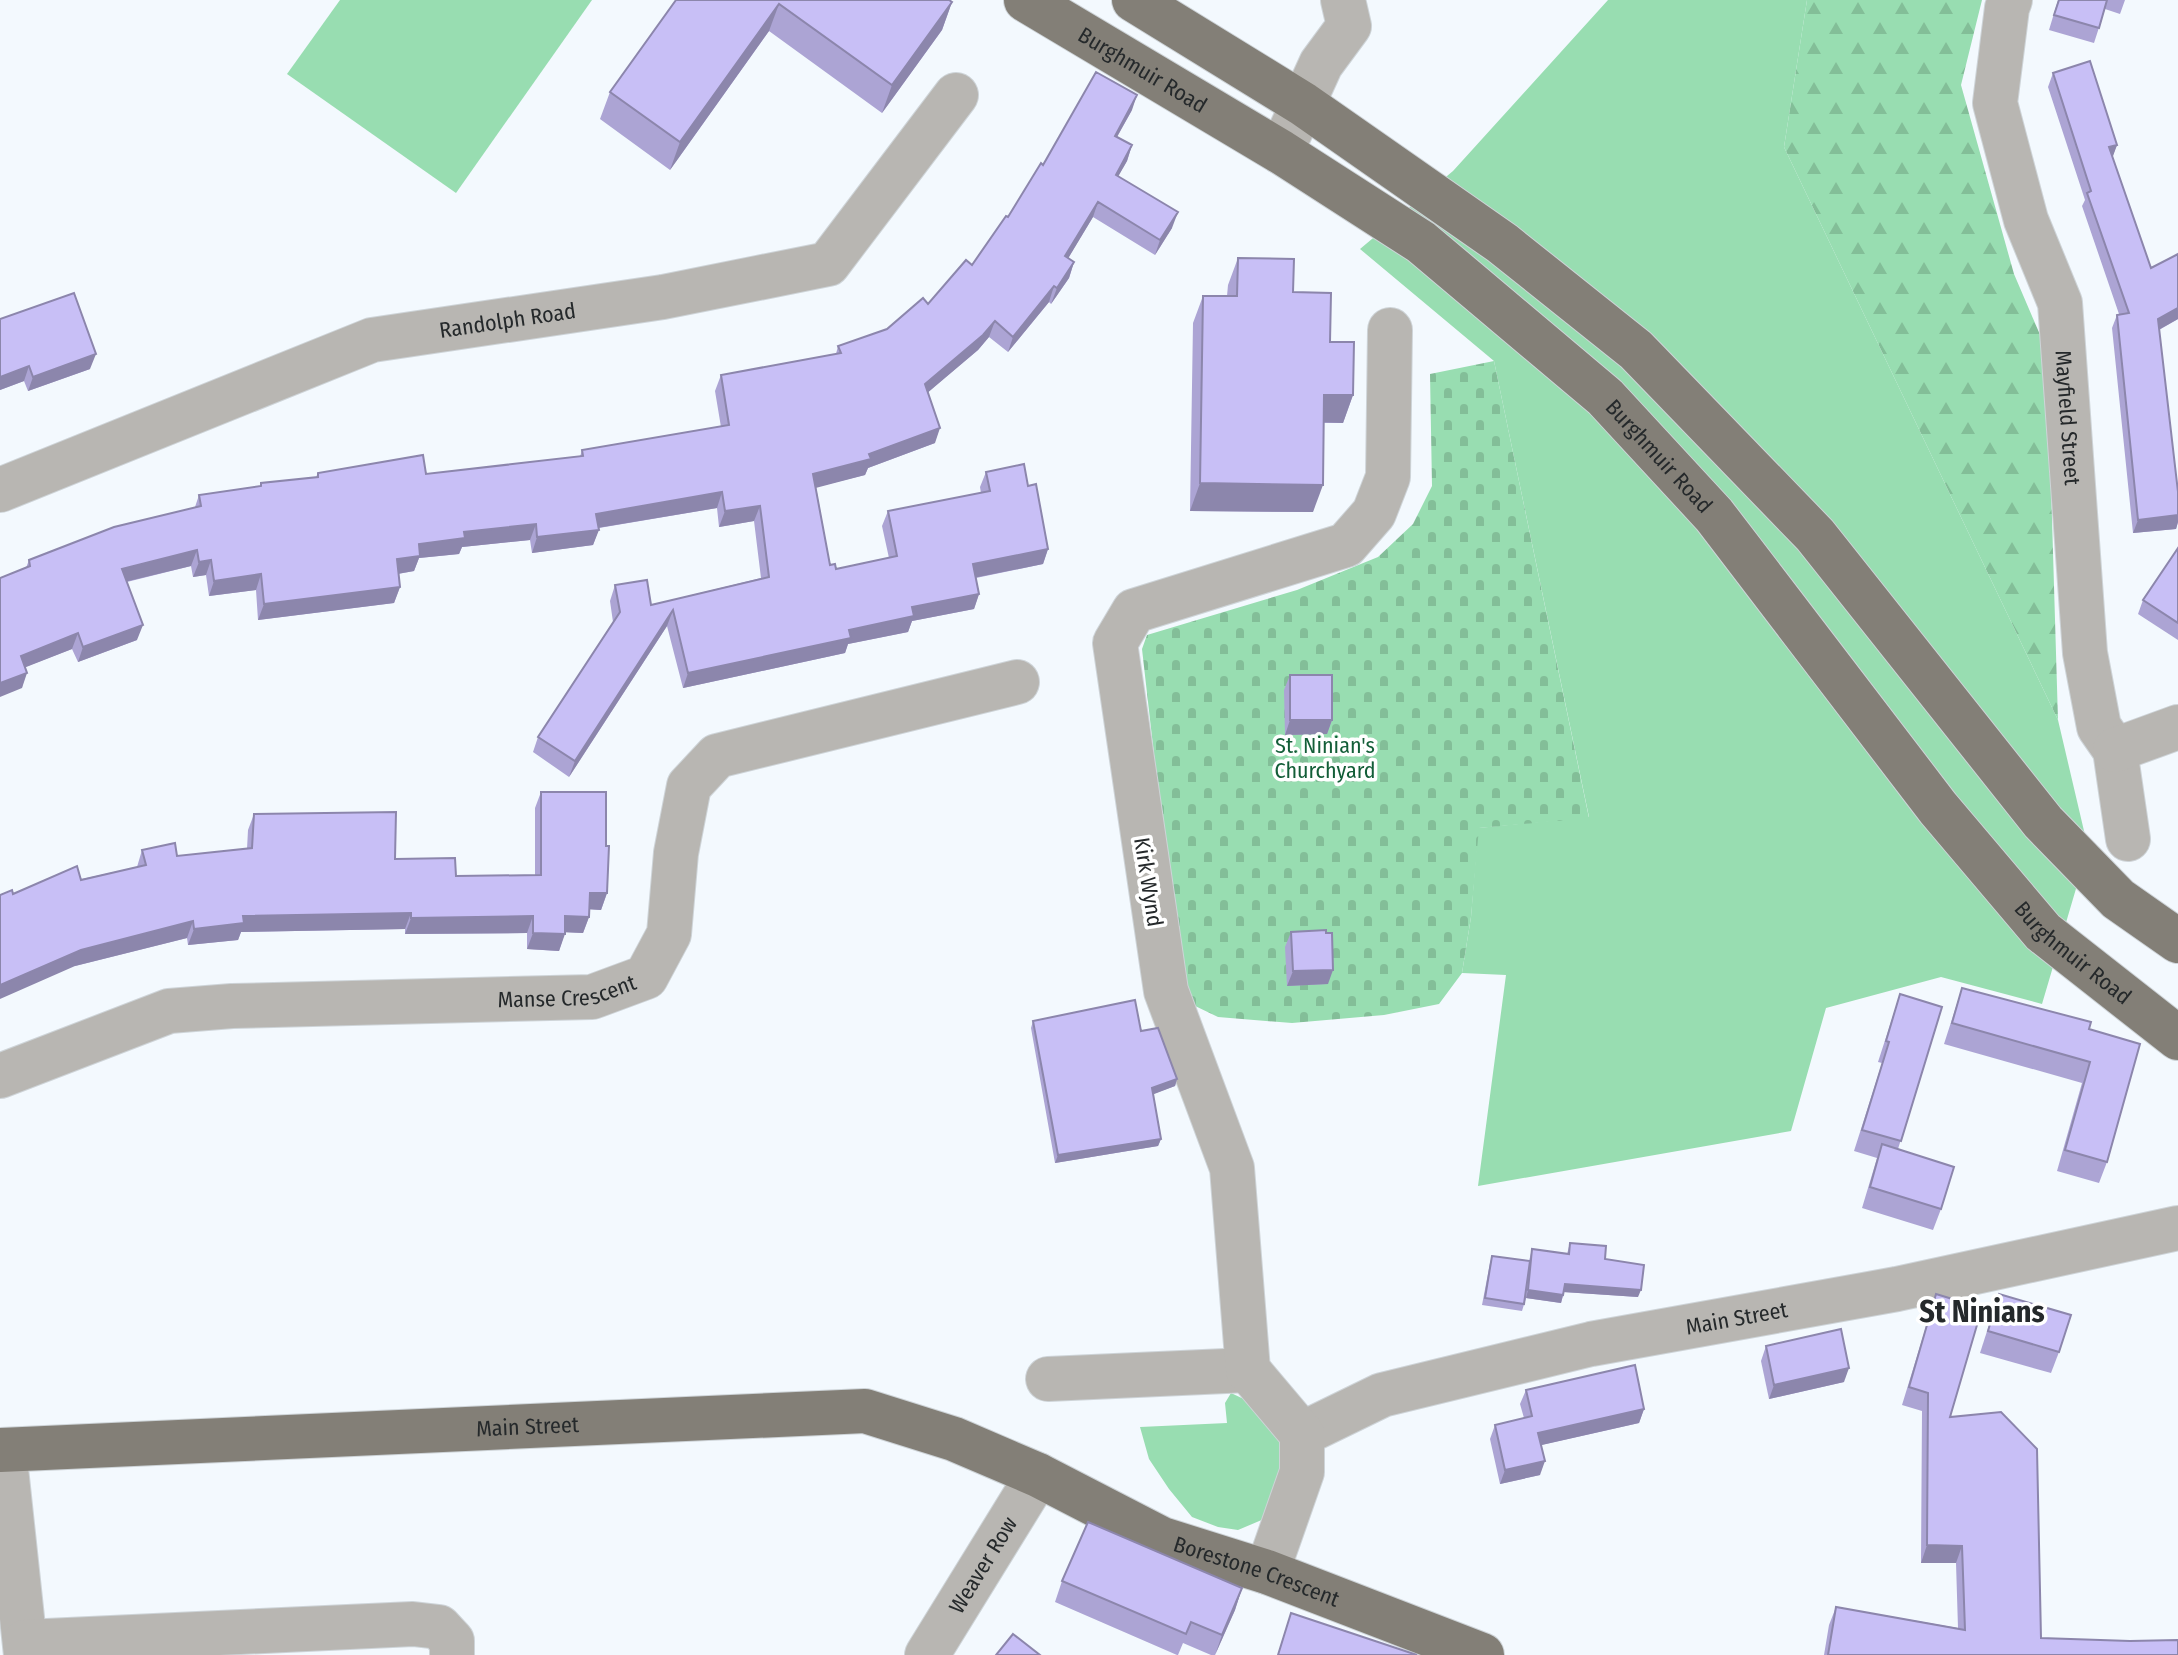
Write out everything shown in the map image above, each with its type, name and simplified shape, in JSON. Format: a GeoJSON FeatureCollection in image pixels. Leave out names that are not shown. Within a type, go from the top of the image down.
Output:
{"type":"FeatureCollection","features":[{"type":"Feature","properties":{"kind":"main road","name":"Burghmuir Road"},"geometry":{"type":"LineString","coordinates":[[1026,0],[1281,152],[1421,242],[1605,397],[1714,515],[1938,808],[2043,932],[2178,1038]]}},
{"type":"Feature","properties":{"kind":"main road"},"geometry":{"type":"LineString","coordinates":[[1134,0],[1303,104],[1502,243],[1636,350],[1815,535],[2043,822],[2118,899],[2178,941]]}},
{"type":"Feature","properties":{"kind":"main road","name":"Main Street"},"geometry":{"type":"LineString","coordinates":[[2,1450],[865,1411],[954,1439],[1038,1475]]}},
{"type":"Feature","properties":{"kind":"main road","name":"Borestone Crescent"},"geometry":{"type":"LineString","coordinates":[[1038,1475],[1162,1539],[1267,1572],[1482,1655]]}},
{"type":"Feature","properties":{"kind":"street"},"geometry":{"type":"LineString","coordinates":[[1281,152],[1321,64],[1349,26],[1343,0]]}},
{"type":"Feature","properties":{"kind":"street","name":"Mayfield Street"},"geometry":{"type":"LineString","coordinates":[[2010,0],[1995,103],[2026,220],[2060,303],[2085,653],[2099,727],[2115,750],[2128,839]]}},
{"type":"Feature","properties":{"kind":"street","name":"Randolph Road"},"geometry":{"type":"LineString","coordinates":[[0,490],[372,340],[663,297],[828,264],[956,95]]}},
{"type":"Feature","properties":{"kind":"street","name":"Kirk Wynd"},"geometry":{"type":"LineString","coordinates":[[1248,1370],[1232,1168],[1166,991],[1115,643],[1134,611],[1346,545],[1374,513],[1388,477],[1390,330]]}},
{"type":"Feature","properties":{"kind":"street","name":"Manse Crescent"},"geometry":{"type":"LineString","coordinates":[[0,1076],[169,1011],[232,1006],[592,997],[646,977],[669,934],[676,853],[689,786],[717,756],[1017,682]]}},
{"type":"Feature","properties":{"kind":"street"},"geometry":{"type":"LineString","coordinates":[[2115,750],[2178,727]]}},
{"type":"Feature","properties":{"kind":"street","name":"Main Street"},"geometry":{"type":"LineString","coordinates":[[1302,1434],[1382,1395],[1591,1344],[1897,1289],[2178,1228]]}},
{"type":"Feature","properties":{"kind":"street"},"geometry":{"type":"LineString","coordinates":[[1048,1379],[1248,1370],[1302,1434],[1302,1472],[1267,1572]]}},
{"type":"Feature","properties":{"kind":"street"},"geometry":{"type":"LineString","coordinates":[[2,1450],[26,1648],[413,1624],[439,1627],[452,1641],[452,1655]]}},
{"type":"Feature","properties":{"kind":"street","name":"Weaver Row"},"geometry":{"type":"LineString","coordinates":[[927,1655],[1038,1475]]}},
{"type":"Feature","properties":{"kind":"green space"},"geometry":{"type":"Polygon","coordinates":[[[340,0],[592,0],[456,193],[287,74],[340,0]]]}},
{"type":"Feature","properties":{"kind":"green space"},"geometry":{"type":"Polygon","coordinates":[[[1608,0],[1807,0],[1784,147],[2058,720],[2088,848],[2042,1004],[1941,977],[1826,1008],[1791,1131],[1478,1186],[1506,975],[1462,973],[1471,917],[1478,828],[1589,817],[1494,361],[1360,249],[1453,171],[1608,0]]]}},
{"type":"Feature","properties":{"kind":"green space"},"geometry":{"type":"Polygon","coordinates":[[[1807,0],[1982,0],[1961,85],[2014,274],[2047,351],[2058,720],[1784,147],[1807,0]]]}},
{"type":"Feature","properties":{"kind":"green space","name":"St. Ninian's Churchyard"},"geometry":{"type":"Polygon","coordinates":[[[1494,361],[1589,818],[1479,828],[1471,917],[1462,973],[1439,1004],[1384,1015],[1292,1023],[1218,1017],[1191,1004],[1179,975],[1142,649],[1147,635],[1297,590],[1378,557],[1413,524],[1432,486],[1430,374],[1494,361]]]}},
{"type":"Feature","properties":{"kind":"green space"},"geometry":{"type":"Polygon","coordinates":[[[1231,1393],[1248,1401],[1291,1453],[1264,1519],[1238,1530],[1218,1527],[1192,1517],[1149,1459],[1140,1427],[1227,1423],[1225,1403],[1231,1393]]]}},
{"type":"Feature","properties":{"kind":"building"},"geometry":{"type":"Polygon","coordinates":[[[676,0],[952,2],[892,85],[779,4],[680,142],[610,92],[676,0]]]}},
{"type":"Feature","properties":{"kind":"building"},"geometry":{"type":"Polygon","coordinates":[[[2059,0],[2107,0],[2099,28],[2054,15],[2059,0]]]}},
{"type":"Feature","properties":{"kind":"building"},"geometry":{"type":"Polygon","coordinates":[[[2090,61],[2117,145],[2109,147],[2151,268],[2178,254],[2178,308],[2158,319],[2178,515],[2138,520],[2117,315],[2129,313],[2087,193],[2091,191],[2053,73],[2090,61]]]}},
{"type":"Feature","properties":{"kind":"building"},"geometry":{"type":"Polygon","coordinates":[[[1096,72],[1137,95],[1115,136],[1132,145],[1116,175],[1178,212],[1160,240],[1098,202],[1065,256],[1074,262],[1057,288],[1054,286],[1013,337],[995,321],[925,384],[940,428],[869,454],[871,459],[813,474],[830,565],[835,564],[836,569],[897,556],[888,511],[990,491],[986,472],[1024,464],[1028,486],[1036,484],[1048,549],[973,564],[979,594],[912,607],[914,616],[849,630],[851,638],[688,673],[673,610],[575,761],[538,737],[620,612],[615,585],[647,580],[651,605],[769,577],[760,506],[725,511],[722,492],[596,514],[599,530],[537,537],[536,524],[464,532],[465,538],[419,544],[420,556],[397,559],[400,587],[264,604],[261,574],[214,581],[211,560],[199,562],[197,550],[122,569],[143,625],[83,647],[78,633],[21,656],[27,673],[0,683],[0,578],[30,566],[29,560],[114,527],[201,506],[199,495],[261,486],[261,483],[318,477],[318,473],[423,455],[426,474],[583,456],[582,450],[729,425],[721,375],[841,353],[838,346],[887,329],[923,298],[928,304],[966,260],[972,265],[1008,217],[1041,163],[1043,165],[1096,72]]]}},
{"type":"Feature","properties":{"kind":"building"},"geometry":{"type":"Polygon","coordinates":[[[1238,258],[1294,259],[1293,292],[1331,293],[1330,342],[1354,342],[1353,395],[1324,395],[1323,485],[1200,483],[1203,296],[1237,296],[1238,258]]]}},
{"type":"Feature","properties":{"kind":"building"},"geometry":{"type":"Polygon","coordinates":[[[74,293],[96,354],[33,377],[29,366],[0,377],[0,319],[74,293]]]}},
{"type":"Feature","properties":{"kind":"building"},"geometry":{"type":"Polygon","coordinates":[[[2178,548],[2178,623],[2143,600],[2178,548]]]}},
{"type":"Feature","properties":{"kind":"building"},"geometry":{"type":"Polygon","coordinates":[[[1290,675],[1332,675],[1332,720],[1290,720],[1290,675]]]}},
{"type":"Feature","properties":{"kind":"building"},"geometry":{"type":"Polygon","coordinates":[[[541,792],[606,792],[606,846],[609,846],[607,893],[590,893],[589,917],[565,916],[565,934],[533,933],[533,916],[411,918],[411,913],[243,916],[244,923],[194,929],[193,921],[81,950],[0,985],[0,895],[12,890],[13,894],[77,866],[81,880],[146,865],[142,850],[175,843],[177,856],[252,848],[254,814],[396,812],[395,859],[455,858],[456,876],[541,875],[541,792]]]}},
{"type":"Feature","properties":{"kind":"building"},"geometry":{"type":"Polygon","coordinates":[[[1326,930],[1326,933],[1332,933],[1333,970],[1293,971],[1291,932],[1326,930]]]}},
{"type":"Feature","properties":{"kind":"building"},"geometry":{"type":"Polygon","coordinates":[[[1962,988],[2091,1022],[2089,1029],[2140,1044],[2107,1162],[2065,1150],[2090,1062],[1952,1023],[1962,988]]]}},
{"type":"Feature","properties":{"kind":"building"},"geometry":{"type":"Polygon","coordinates":[[[1900,994],[1942,1007],[1901,1141],[1862,1130],[1900,994]]]}},
{"type":"Feature","properties":{"kind":"building"},"geometry":{"type":"Polygon","coordinates":[[[1135,1000],[1141,1031],[1158,1028],[1177,1079],[1152,1088],[1161,1139],[1058,1155],[1033,1021],[1135,1000]]]}},
{"type":"Feature","properties":{"kind":"building"},"geometry":{"type":"Polygon","coordinates":[[[1882,1144],[1954,1167],[1941,1209],[1870,1187],[1882,1144]]]}},
{"type":"Feature","properties":{"kind":"building"},"geometry":{"type":"Polygon","coordinates":[[[1570,1243],[1606,1246],[1605,1259],[1644,1265],[1641,1290],[1565,1284],[1563,1295],[1528,1290],[1532,1249],[1569,1254],[1570,1243]]]}},
{"type":"Feature","properties":{"kind":"building"},"geometry":{"type":"Polygon","coordinates":[[[1492,1256],[1530,1261],[1524,1304],[1485,1298],[1492,1256]]]}},
{"type":"Feature","properties":{"kind":"building"},"geometry":{"type":"Polygon","coordinates":[[[1936,1294],[1982,1308],[1950,1417],[2001,1412],[2037,1449],[2041,1638],[2178,1640],[2178,1655],[1828,1655],[1836,1607],[1965,1630],[1962,1546],[1927,1545],[1928,1393],[1909,1387],[1936,1294]]]}},
{"type":"Feature","properties":{"kind":"building"},"geometry":{"type":"Polygon","coordinates":[[[1999,1294],[2071,1315],[2059,1352],[1988,1331],[1999,1294]]]}},
{"type":"Feature","properties":{"kind":"building"},"geometry":{"type":"Polygon","coordinates":[[[1841,1329],[1849,1368],[1774,1385],[1766,1346],[1841,1329]]]}},
{"type":"Feature","properties":{"kind":"building"},"geometry":{"type":"Polygon","coordinates":[[[1635,1365],[1644,1409],[1538,1433],[1545,1461],[1505,1470],[1495,1425],[1532,1416],[1526,1390],[1635,1365]]]}},
{"type":"Feature","properties":{"kind":"building"},"geometry":{"type":"Polygon","coordinates":[[[1088,1522],[1242,1588],[1222,1635],[1191,1622],[1186,1634],[1062,1581],[1088,1522]]]}},
{"type":"Feature","properties":{"kind":"building"},"geometry":{"type":"Polygon","coordinates":[[[1291,1613],[1417,1655],[1278,1655],[1291,1613]]]}},
{"type":"Feature","properties":{"kind":"building"},"geometry":{"type":"Polygon","coordinates":[[[1013,1634],[1040,1655],[996,1655],[1013,1634]]]}},
{"type":"Feature","properties":{"kind":"district","name":"St Ninians"},"geometry":{"type":"Point","coordinates":[1982,1312]}}]}
